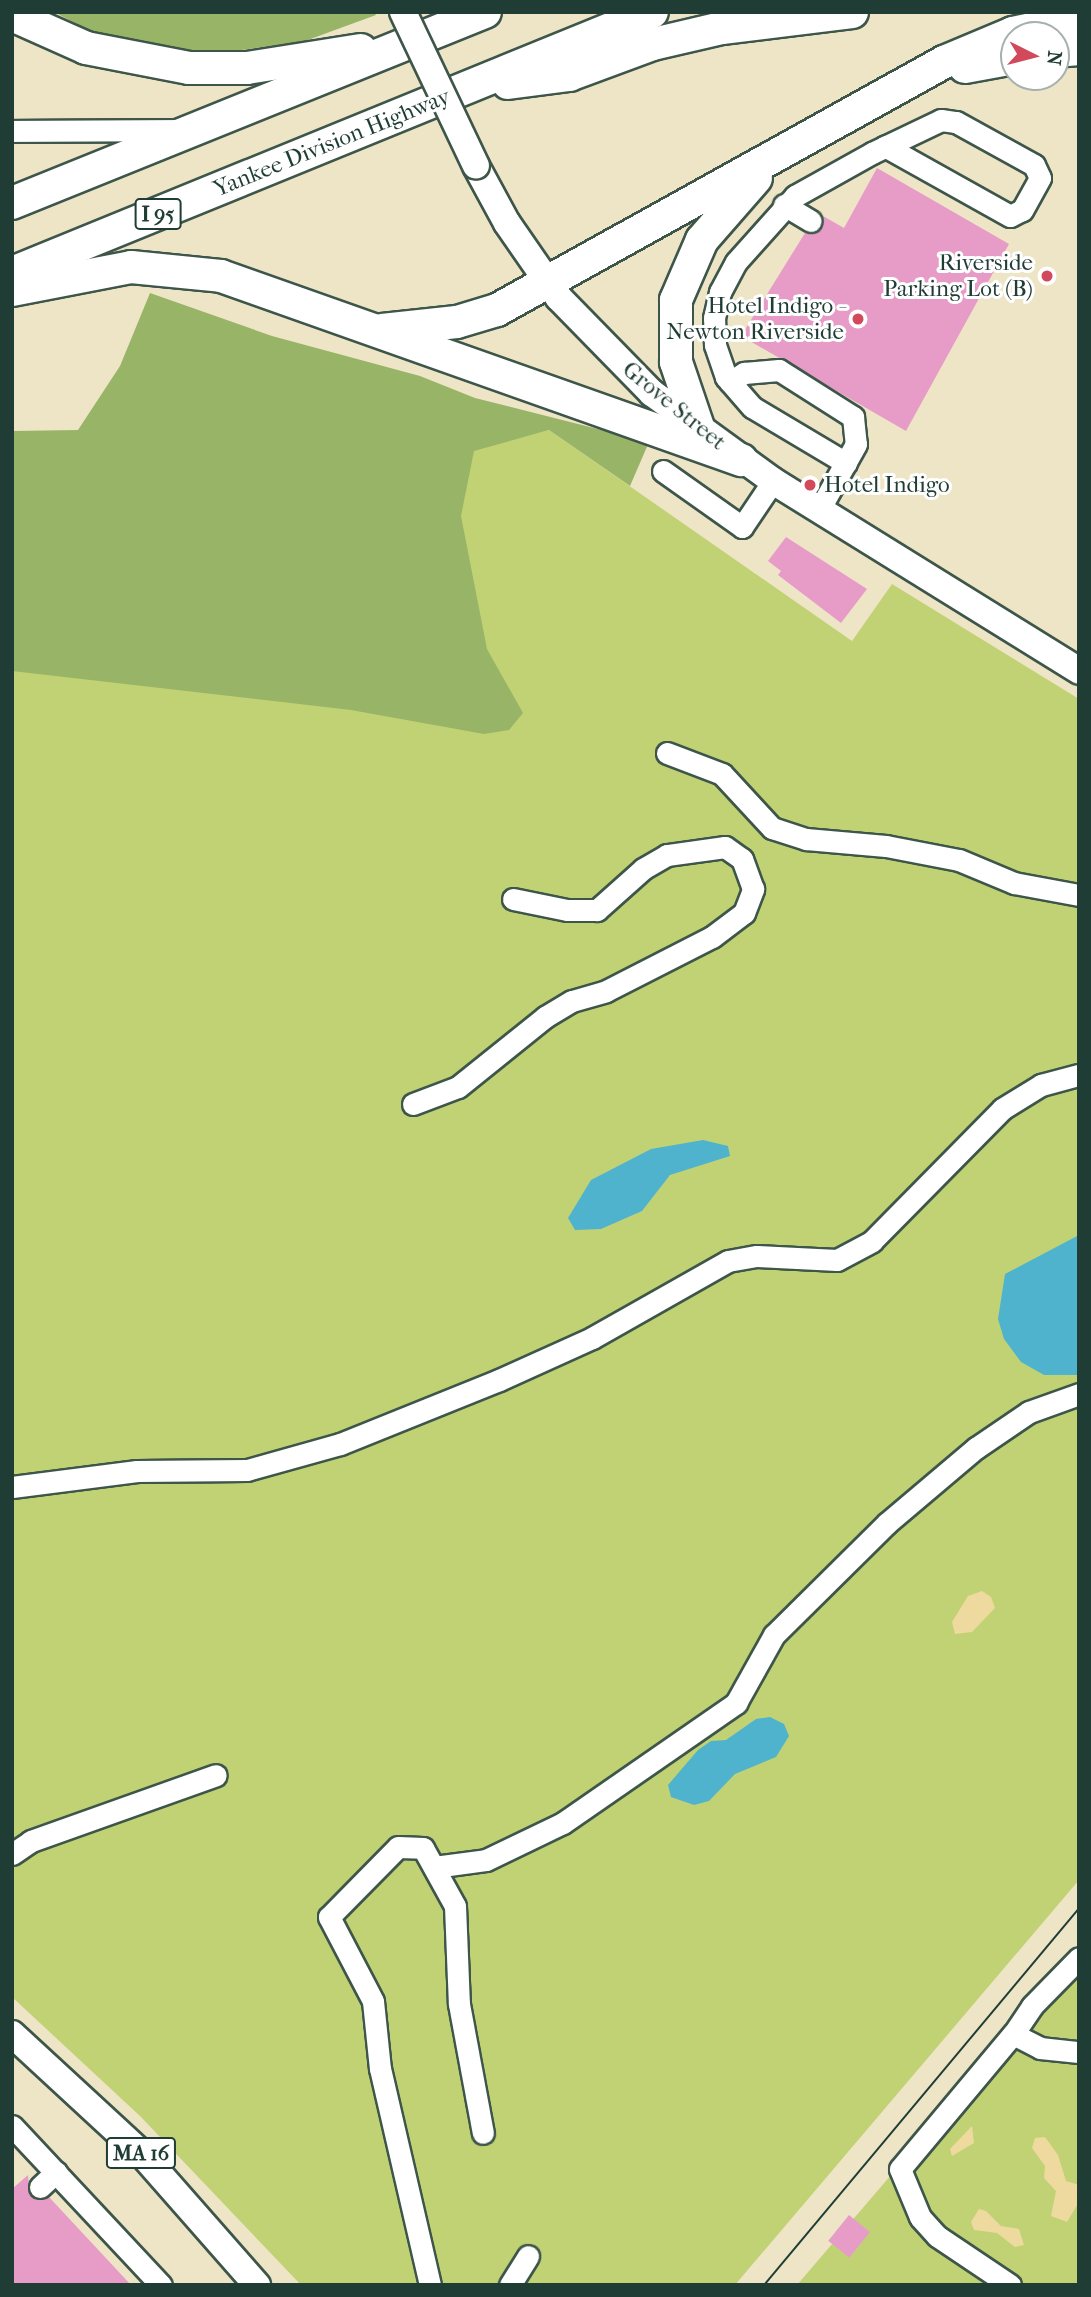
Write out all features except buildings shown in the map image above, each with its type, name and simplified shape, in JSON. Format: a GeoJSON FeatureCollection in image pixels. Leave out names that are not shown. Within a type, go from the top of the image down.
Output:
{"type":"FeatureCollection","features":[{"type":"Feature","properties":{"kind":"highway"},"geometry":{"type":"LineString","coordinates":[[12,203],[485,12]]}},
{"type":"Feature","properties":{"kind":"highway","name":"Yankee Division Highway"},"geometry":{"type":"LineString","coordinates":[[12,273],[652,12]]}},
{"type":"Feature","properties":{"kind":"highway"},"geometry":{"type":"LineString","coordinates":[[465,89],[569,75],[653,44],[722,28],[852,12]]}},
{"type":"Feature","properties":{"kind":"highway"},"geometry":{"type":"LineString","coordinates":[[12,15],[103,52],[205,70],[247,68],[407,44]]}},
{"type":"Feature","properties":{"kind":"highway"},"geometry":{"type":"LineString","coordinates":[[382,330],[471,320],[549,283],[916,76],[998,38],[1079,19]]}},
{"type":"Feature","properties":{"kind":"highway"},"geometry":{"type":"LineString","coordinates":[[916,76],[1000,61]]}},
{"type":"Feature","properties":{"kind":"highway"},"geometry":{"type":"LineString","coordinates":[[699,430],[674,349],[674,317],[680,284],[711,227],[787,148]]}},
{"type":"Feature","properties":{"kind":"highway"},"geometry":{"type":"LineString","coordinates":[[12,290],[122,268],[165,267],[221,276],[382,330],[741,460]]}},
{"type":"Feature","properties":{"kind":"main road","name":"Grove Street"},"geometry":{"type":"LineString","coordinates":[[403,12],[476,166],[507,223],[549,283],[620,363],[699,430],[741,460],[1079,671]]}},
{"type":"Feature","properties":{"kind":"main road","name":"MA 16"},"geometry":{"type":"LineString","coordinates":[[12,2034],[141,2153],[257,2285]]}},
{"type":"Feature","properties":{"kind":"lane"},"geometry":{"type":"LineString","coordinates":[[846,463],[752,407],[730,382],[715,345],[718,298],[736,262],[784,205],[885,146],[949,120],[1034,165],[1040,178],[1022,211],[1010,216],[885,146]]}},
{"type":"Feature","properties":{"kind":"lane"},"geometry":{"type":"LineString","coordinates":[[12,122],[38,131]]}},
{"type":"Feature","properties":{"kind":"lane"},"geometry":{"type":"LineString","coordinates":[[12,131],[193,129]]}},
{"type":"Feature","properties":{"kind":"lane"},"geometry":{"type":"LineString","coordinates":[[784,205],[811,221]]}},
{"type":"Feature","properties":{"kind":"lane"},"geometry":{"type":"LineString","coordinates":[[730,382],[744,373],[773,369],[842,407],[858,430],[856,444],[819,510]]}},
{"type":"Feature","properties":{"kind":"lane"},"geometry":{"type":"LineString","coordinates":[[663,471],[741,527],[773,481]]}},
{"type":"Feature","properties":{"kind":"lane"},"geometry":{"type":"LineString","coordinates":[[667,753],[722,774],[772,828],[806,839],[886,846],[959,860],[1014,883],[1079,895]]}},
{"type":"Feature","properties":{"kind":"lane"},"geometry":{"type":"LineString","coordinates":[[413,1104],[458,1087],[545,1017],[572,1001],[606,991],[712,937],[744,913],[752,889],[742,859],[725,847],[667,855],[643,869],[597,910],[567,910],[513,900]]}},
{"type":"Feature","properties":{"kind":"lane"},"geometry":{"type":"LineString","coordinates":[[12,1487],[137,1471],[247,1470],[340,1444],[499,1380],[592,1338],[728,1261],[757,1256],[837,1260],[872,1241],[1002,1109],[1041,1085],[1079,1076]]}},
{"type":"Feature","properties":{"kind":"lane"},"geometry":{"type":"LineString","coordinates":[[434,1867],[486,1860],[563,1824],[736,1703],[774,1635],[886,1524],[976,1448],[1018,1419],[1079,1394]]}},
{"type":"Feature","properties":{"kind":"lane"},"geometry":{"type":"LineString","coordinates":[[12,1854],[31,1841],[216,1775]]}},
{"type":"Feature","properties":{"kind":"lane"},"geometry":{"type":"LineString","coordinates":[[430,2285],[380,2069],[373,2001],[329,1917],[398,1847],[423,1847],[455,1906],[459,2004],[483,2133]]}},
{"type":"Feature","properties":{"kind":"lane"},"geometry":{"type":"LineString","coordinates":[[1010,2285],[937,2236],[920,2217],[901,2169],[1012,2036],[1032,2006],[1079,1958]]}},
{"type":"Feature","properties":{"kind":"lane"},"geometry":{"type":"LineString","coordinates":[[1012,2036],[1040,2048],[1079,2052]]}},
{"type":"Feature","properties":{"kind":"lane"},"geometry":{"type":"LineString","coordinates":[[16,2138],[56,2172],[161,2285]]}},
{"type":"Feature","properties":{"kind":"lane"},"geometry":{"type":"LineString","coordinates":[[40,2187],[56,2172]]}},
{"type":"Feature","properties":{"kind":"lane"},"geometry":{"type":"LineString","coordinates":[[510,2285],[528,2256]]}},
{"type":"Feature","properties":{"kind":"green space"},"geometry":{"type":"Polygon","coordinates":[[[54,12],[374,12],[376,15],[305,41],[206,55],[98,35],[54,12]]]}},
{"type":"Feature","properties":{"kind":"green space"},"geometry":{"type":"Polygon","coordinates":[[[150,293],[272,336],[420,376],[475,398],[649,442],[630,486],[549,430],[474,451],[461,516],[487,649],[523,713],[509,730],[484,734],[351,710],[12,671],[12,431],[78,430],[120,366],[150,293]]]}},
{"type":"Feature","properties":{"kind":"green space"},"geometry":{"type":"Polygon","coordinates":[[[549,430],[852,641],[892,584],[1079,699],[1079,1880],[735,2285],[301,2285],[140,2116],[12,1997],[12,532],[474,450],[549,430]]]}},
{"type":"Feature","properties":{"kind":"green space"},"geometry":{"type":"Polygon","coordinates":[[[1079,1955],[1079,2285],[797,2285],[1079,1955]]]}},
{"type":"Feature","properties":{"kind":"sand"},"geometry":{"type":"Polygon","coordinates":[[[982,1591],[991,1597],[995,1608],[972,1632],[955,1634],[952,1622],[968,1596],[982,1591]]]}},
{"type":"Feature","properties":{"kind":"sand"},"geometry":{"type":"Polygon","coordinates":[[[972,2126],[974,2143],[952,2156],[950,2149],[972,2126]]]}},
{"type":"Feature","properties":{"kind":"sand"},"geometry":{"type":"Polygon","coordinates":[[[1045,2137],[1058,2155],[1066,2181],[1079,2185],[1079,2202],[1067,2222],[1051,2216],[1056,2191],[1044,2178],[1045,2166],[1032,2148],[1035,2138],[1045,2137]]]}},
{"type":"Feature","properties":{"kind":"sand"},"geometry":{"type":"Polygon","coordinates":[[[979,2209],[986,2211],[1001,2226],[1019,2229],[1024,2245],[1015,2247],[997,2233],[974,2230],[971,2222],[979,2209]]]}},
{"type":"Feature","properties":{"kind":"water"},"geometry":{"type":"Polygon","coordinates":[[[703,1140],[728,1146],[730,1156],[670,1175],[642,1211],[601,1229],[575,1230],[568,1218],[591,1180],[651,1149],[703,1140]]]}},
{"type":"Feature","properties":{"kind":"water"},"geometry":{"type":"Polygon","coordinates":[[[1079,1235],[1079,1375],[1044,1375],[1021,1362],[1004,1339],[998,1319],[1005,1274],[1079,1235]]]}},
{"type":"Feature","properties":{"kind":"water"},"geometry":{"type":"Polygon","coordinates":[[[770,1717],[784,1724],[789,1736],[776,1757],[735,1774],[709,1801],[694,1805],[671,1797],[668,1785],[698,1750],[711,1741],[726,1740],[756,1719],[770,1717]]]}},
{"type":"Feature","properties":{"kind":"tram line"},"geometry":{"type":"LineString","coordinates":[[764,2285],[1079,1908]]}},
{"type":"Feature","properties":{"kind":"place","name":"Riverside Parking Lot (B)"},"geometry":{"type":"Point","coordinates":[1047,276]}},
{"type":"Feature","properties":{"kind":"place","name":"Hotel Indigo - Newton Riverside"},"geometry":{"type":"Point","coordinates":[858,319]}},
{"type":"Feature","properties":{"kind":"place","name":"Hotel Indigo"},"geometry":{"type":"Point","coordinates":[810,485]}}]}
